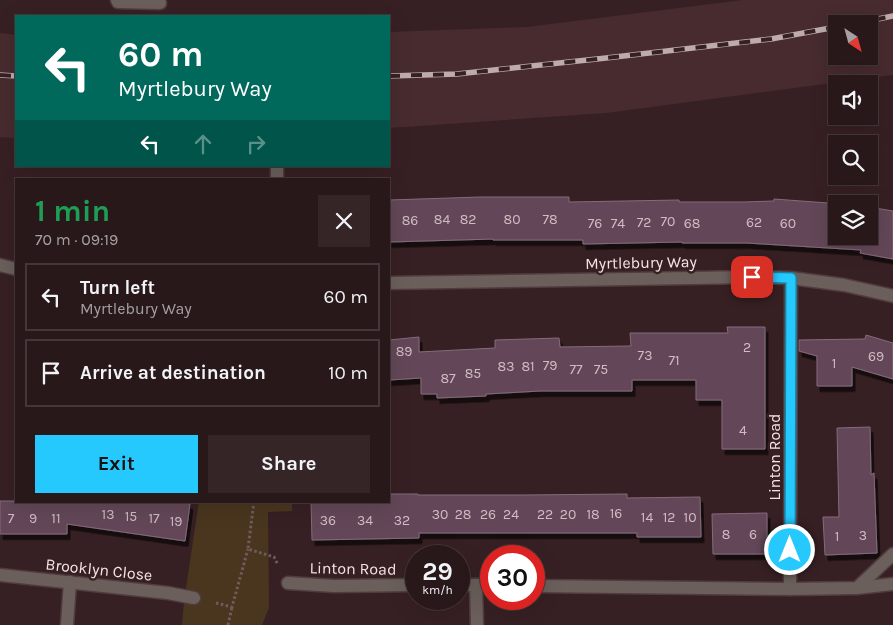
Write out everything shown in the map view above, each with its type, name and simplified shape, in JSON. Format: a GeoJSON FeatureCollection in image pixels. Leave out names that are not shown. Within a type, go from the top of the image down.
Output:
{"type":"FeatureCollection","features":[{"type":"Feature","properties":{"kind":"street"},"geometry":{"type":"LineString","coordinates":[[117,0],[118,2],[160,3]]}},
{"type":"Feature","properties":{"kind":"street"},"geometry":{"type":"LineString","coordinates":[[0,265],[15,269]]}},
{"type":"Feature","properties":{"kind":"street","name":"Myrtlebury Way"},"geometry":{"type":"LineString","coordinates":[[390,283],[791,278],[844,285],[893,296]]}},
{"type":"Feature","properties":{"kind":"street","name":"Linton Road"},"geometry":{"type":"LineString","coordinates":[[790,589],[791,278]]}},
{"type":"Feature","properties":{"kind":"street"},"geometry":{"type":"LineString","coordinates":[[857,588],[893,554]]}},
{"type":"Feature","properties":{"kind":"street","name":"Brooklyn Close"},"geometry":{"type":"LineString","coordinates":[[0,575],[168,593],[194,598]]}},
{"type":"Feature","properties":{"kind":"street"},"geometry":{"type":"LineString","coordinates":[[67,625],[70,582]]}},
{"type":"Feature","properties":{"kind":"street","name":"Linton Road"},"geometry":{"type":"LineString","coordinates":[[288,582],[334,586],[405,585]]}},
{"type":"Feature","properties":{"kind":"street"},"geometry":{"type":"LineString","coordinates":[[545,586],[790,589],[857,588],[893,584]]}},
{"type":"Feature","properties":{"kind":"street"},"geometry":{"type":"LineString","coordinates":[[470,585],[480,585]]}},
{"type":"Feature","properties":{"kind":"street"},"geometry":{"type":"LineString","coordinates":[[476,585],[477,625]]}},
{"type":"Feature","properties":{"kind":"path"},"geometry":{"type":"LineString","coordinates":[[228,625],[248,549],[254,503]]}},
{"type":"Feature","properties":{"kind":"path"},"geometry":{"type":"LineString","coordinates":[[248,549],[274,557],[288,582]]}},
{"type":"Feature","properties":{"kind":"path"},"geometry":{"type":"LineString","coordinates":[[194,598],[232,606]]}},
{"type":"Feature","properties":{"kind":"shaded area"},"geometry":{"type":"Polygon","coordinates":[[[743,0],[893,0],[893,75],[878,77],[878,75],[828,75],[828,84],[606,113],[390,128],[390,32],[527,27],[743,0]]]}},
{"type":"Feature","properties":{"kind":"shaded area"},"geometry":{"type":"Polygon","coordinates":[[[0,33],[15,35],[15,138],[0,137],[0,33]]]}},
{"type":"Feature","properties":{"kind":"shaded area"},"geometry":{"type":"Polygon","coordinates":[[[199,503],[292,503],[292,511],[268,512],[269,608],[262,625],[182,625],[199,503]]]}},
{"type":"Feature","properties":{"kind":"building"},"geometry":{"type":"Polygon","coordinates":[[[569,197],[569,202],[679,200],[679,202],[744,202],[774,201],[774,199],[828,203],[828,245],[878,245],[878,208],[893,211],[893,259],[860,253],[861,250],[747,243],[583,244],[583,240],[493,239],[390,242],[390,200],[569,197]]]}},
{"type":"Feature","properties":{"kind":"building"},"geometry":{"type":"Polygon","coordinates":[[[727,327],[765,327],[765,449],[722,449],[722,400],[696,400],[696,380],[632,380],[632,391],[540,391],[437,398],[437,394],[421,394],[421,378],[390,380],[390,340],[419,337],[419,352],[495,348],[495,340],[559,338],[560,347],[631,346],[630,333],[728,333],[727,327]]]}},
{"type":"Feature","properties":{"kind":"building"},"geometry":{"type":"Polygon","coordinates":[[[866,335],[893,343],[893,379],[852,367],[852,386],[817,386],[817,356],[799,351],[799,340],[865,339],[866,335]]]}},
{"type":"Feature","properties":{"kind":"building"},"geometry":{"type":"Polygon","coordinates":[[[870,427],[871,475],[874,473],[877,553],[825,555],[823,517],[839,517],[837,428],[870,427]]]}},
{"type":"Feature","properties":{"kind":"building"},"geometry":{"type":"Polygon","coordinates":[[[390,494],[627,494],[627,498],[700,497],[701,537],[637,537],[637,533],[419,533],[419,538],[312,540],[311,503],[390,503],[390,494]]]}},
{"type":"Feature","properties":{"kind":"building"},"geometry":{"type":"Polygon","coordinates":[[[0,501],[15,501],[15,503],[190,504],[185,541],[67,524],[67,534],[0,534],[0,501]]]}},
{"type":"Feature","properties":{"kind":"building"},"geometry":{"type":"Polygon","coordinates":[[[767,513],[767,554],[713,554],[712,514],[767,513]]]}},
{"type":"Feature","properties":{"kind":"railway"},"geometry":{"type":"LineString","coordinates":[[878,19],[893,16]]}},
{"type":"Feature","properties":{"kind":"railway"},"geometry":{"type":"LineString","coordinates":[[390,76],[457,74],[606,58],[771,39],[828,28]]}},
{"type":"Feature","properties":{"kind":"railway"},"geometry":{"type":"LineString","coordinates":[[0,75],[15,76]]}},
{"type":"Feature","properties":{"kind":"route"},"geometry":{"type":"LineString","coordinates":[[752,277],[791,278],[790,550]]}}]}
